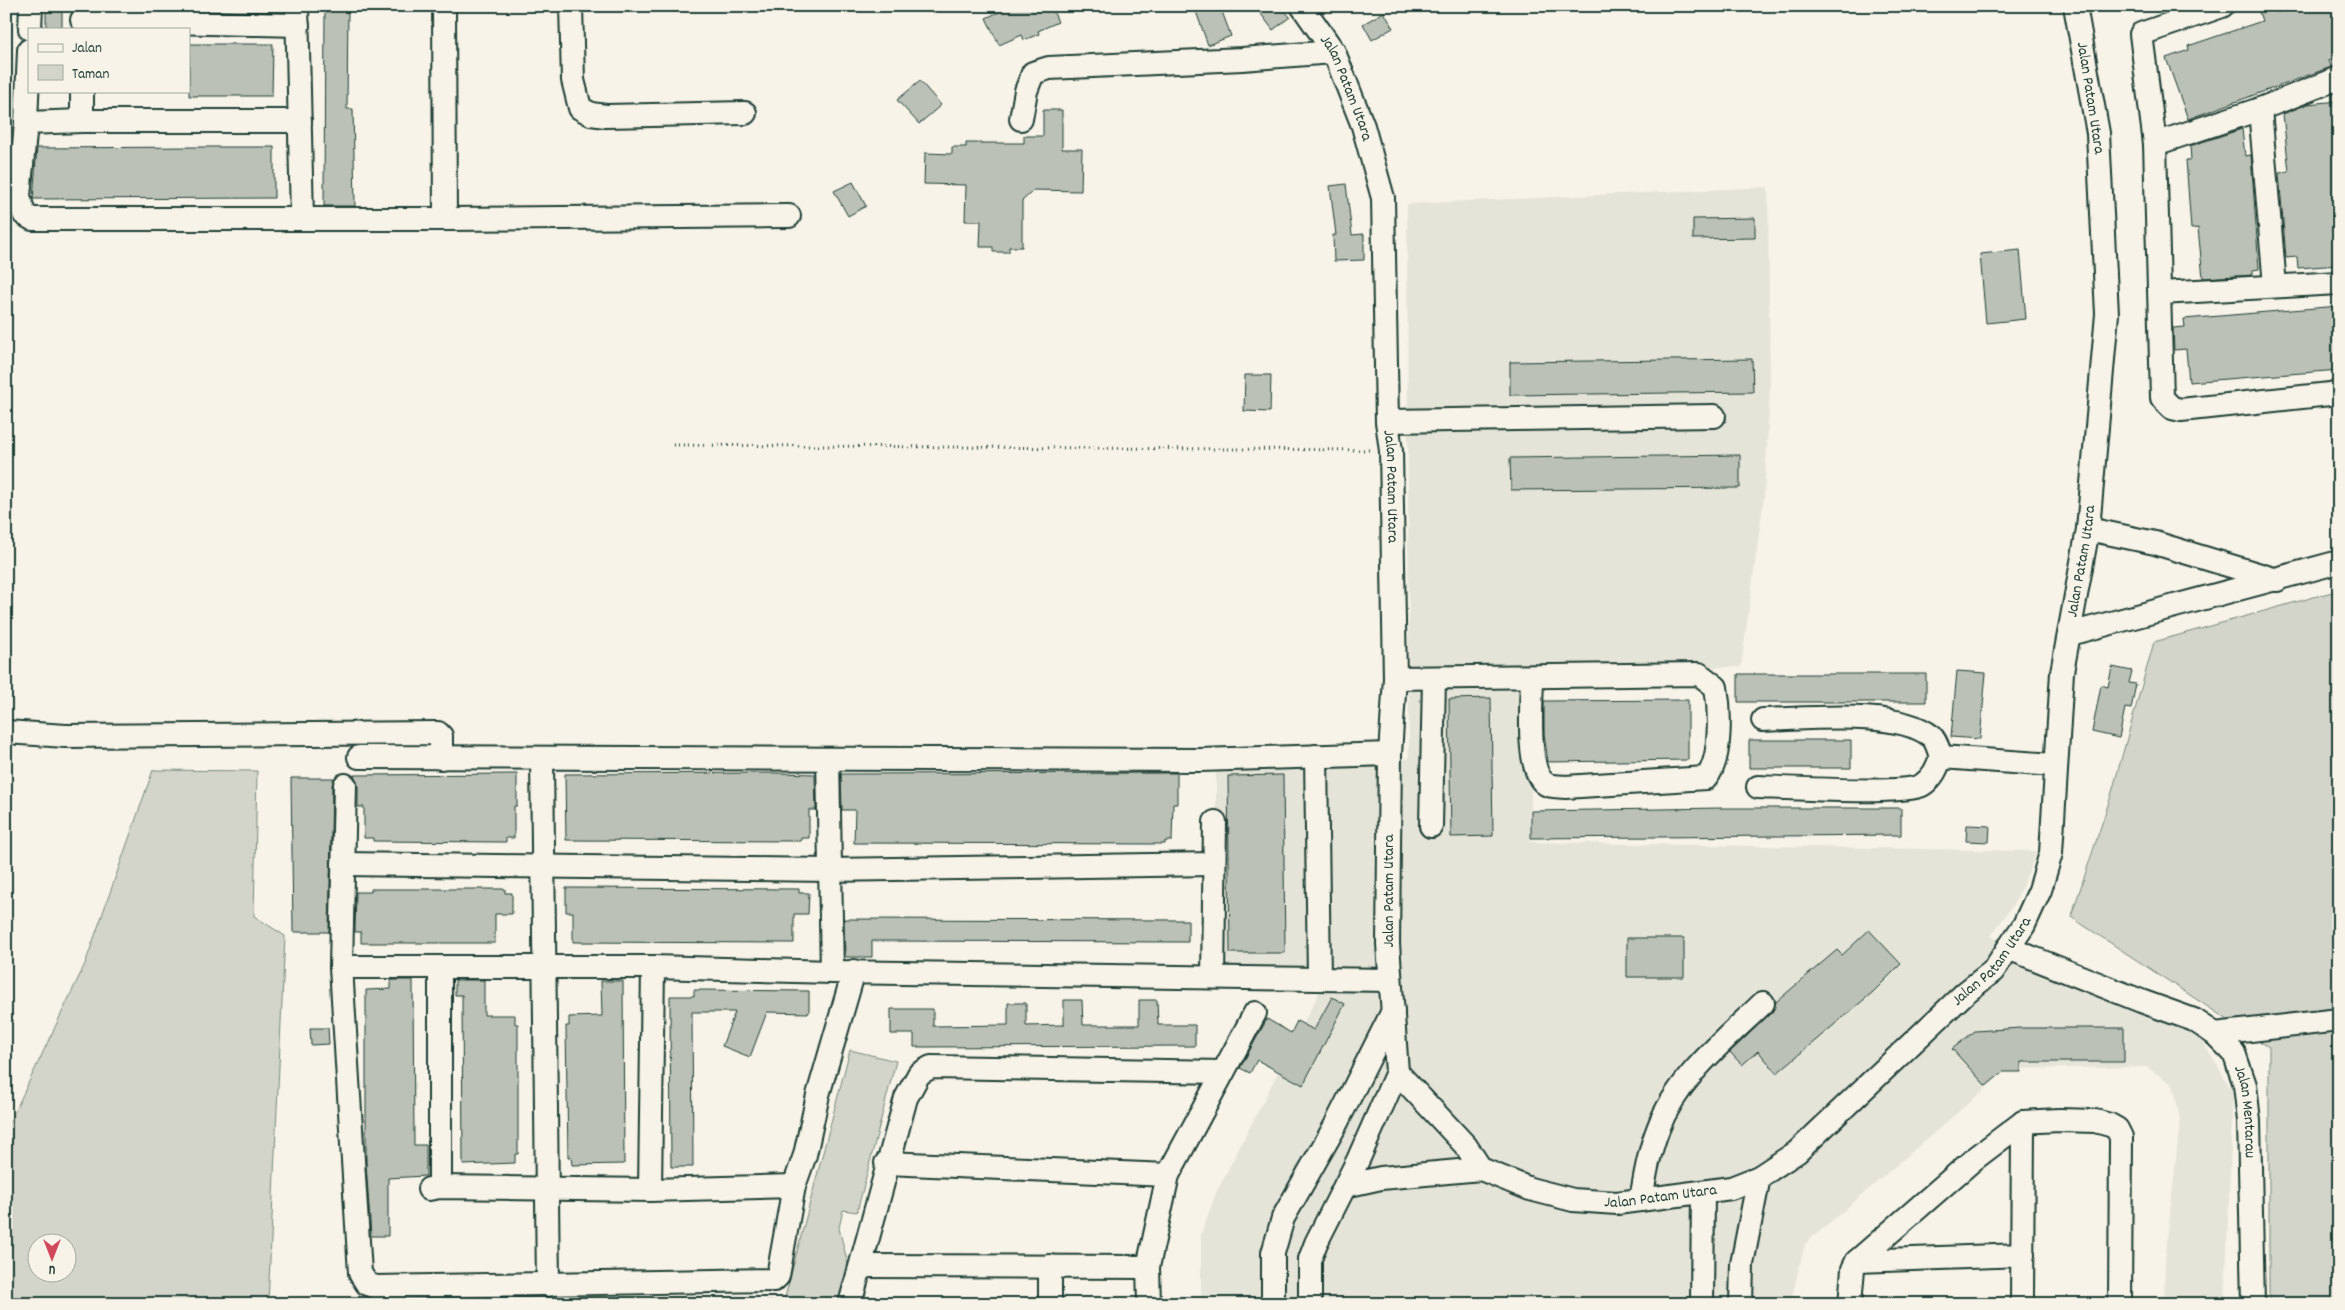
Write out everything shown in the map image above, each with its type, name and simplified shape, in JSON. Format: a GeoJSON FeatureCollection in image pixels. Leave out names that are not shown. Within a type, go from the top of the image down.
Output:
{"type":"FeatureCollection","features":[{"type":"Feature","properties":{"kind":"street"},"geometry":{"type":"LineString","coordinates":[[30,28],[31,6]]}},
{"type":"Feature","properties":{"kind":"street"},"geometry":{"type":"LineString","coordinates":[[444,6],[445,219]]}},
{"type":"Feature","properties":{"kind":"street"},"geometry":{"type":"LineString","coordinates":[[571,6],[573,80],[580,108],[591,114],[606,116],[745,113]]}},
{"type":"Feature","properties":{"kind":"street","name":"Jalan Patam Utara"},"geometry":{"type":"LineString","coordinates":[[1302,6],[1334,52],[1363,126],[1383,198],[1388,421],[1391,450],[1395,678],[1390,754],[1388,944],[1397,1072]]}},
{"type":"Feature","properties":{"kind":"street","name":"Jalan Patam Utara"},"geometry":{"type":"LineString","coordinates":[[1482,1168],[1530,1189],[1573,1200],[1617,1203],[1731,1188],[1759,1177],[1797,1152],[1966,993],[1993,971],[2024,926],[2036,899],[2051,853],[2062,672],[2088,529],[2107,314],[2098,133],[2075,6]]}},
{"type":"Feature","properties":{"kind":"street"},"geometry":{"type":"LineString","coordinates":[[2222,6],[2142,34],[2154,144],[2162,398],[2172,408],[2181,410],[2339,393]]}},
{"type":"Feature","properties":{"kind":"street"},"geometry":{"type":"LineString","coordinates":[[82,18],[298,15],[302,219]]}},
{"type":"Feature","properties":{"kind":"street"},"geometry":{"type":"LineString","coordinates":[[1021,119],[1026,91],[1033,73],[1049,68],[1242,59],[1334,52]]}},
{"type":"Feature","properties":{"kind":"street"},"geometry":{"type":"LineString","coordinates":[[28,74],[26,123],[18,196],[24,214],[32,219],[445,219],[789,216]]}},
{"type":"Feature","properties":{"kind":"street"},"geometry":{"type":"LineString","coordinates":[[2154,144],[2260,108],[2339,78]]}},
{"type":"Feature","properties":{"kind":"street"},"geometry":{"type":"LineString","coordinates":[[82,92],[82,121]]}},
{"type":"Feature","properties":{"kind":"street"},"geometry":{"type":"LineString","coordinates":[[2260,108],[2274,286]]}},
{"type":"Feature","properties":{"kind":"street"},"geometry":{"type":"LineString","coordinates":[[26,123],[82,121],[300,122]]}},
{"type":"Feature","properties":{"kind":"street"},"geometry":{"type":"LineString","coordinates":[[2160,293],[2339,283]]}},
{"type":"Feature","properties":{"kind":"street"},"geometry":{"type":"LineString","coordinates":[[1388,421],[1714,416]]}},
{"type":"Feature","properties":{"kind":"street"},"geometry":{"type":"LineString","coordinates":[[2088,529],[2155,543],[2277,580]]}},
{"type":"Feature","properties":{"kind":"street"},"geometry":{"type":"LineString","coordinates":[[2070,634],[2339,562]]}},
{"type":"Feature","properties":{"kind":"street"},"geometry":{"type":"LineString","coordinates":[[1395,678],[1699,674],[1716,687],[1718,696],[1717,748],[1711,772],[1706,778],[1565,787],[1546,784],[1539,778],[1532,750],[1532,677]]}},
{"type":"Feature","properties":{"kind":"street"},"geometry":{"type":"LineString","coordinates":[[1432,826],[1434,678]]}},
{"type":"Feature","properties":{"kind":"street"},"geometry":{"type":"LineString","coordinates":[[1758,787],[1885,790],[1921,786],[1936,772],[1941,757],[1933,737],[1911,724],[1869,718],[1764,720]]}},
{"type":"Feature","properties":{"kind":"street"},"geometry":{"type":"LineString","coordinates":[[6,732],[66,736],[438,733],[441,736],[441,758]]}},
{"type":"Feature","properties":{"kind":"street"},"geometry":{"type":"LineString","coordinates":[[359,757],[1200,760],[1390,754]]}},
{"type":"Feature","properties":{"kind":"street"},"geometry":{"type":"LineString","coordinates":[[1316,756],[1318,978]]}},
{"type":"Feature","properties":{"kind":"street"},"geometry":{"type":"LineString","coordinates":[[1941,757],[2055,765]]}},
{"type":"Feature","properties":{"kind":"street"},"geometry":{"type":"LineString","coordinates":[[542,758],[548,1285]]}},
{"type":"Feature","properties":{"kind":"street"},"geometry":{"type":"LineString","coordinates":[[828,759],[832,972]]}},
{"type":"Feature","properties":{"kind":"street"},"geometry":{"type":"LineString","coordinates":[[345,784],[341,967],[360,1273],[362,1279],[367,1284],[376,1287],[774,1280],[778,1276],[794,1186],[805,1154],[818,1095],[854,971]]}},
{"type":"Feature","properties":{"kind":"street"},"geometry":{"type":"LineString","coordinates":[[1212,977],[1215,822]]}},
{"type":"Feature","properties":{"kind":"street"},"geometry":{"type":"LineString","coordinates":[[343,864],[829,870],[1213,864]]}},
{"type":"Feature","properties":{"kind":"street","name":"Jalan Mentarau"},"geometry":{"type":"LineString","coordinates":[[2008,948],[2194,1020],[2215,1034],[2234,1053],[2245,1085],[2249,1121],[2253,1304]]}},
{"type":"Feature","properties":{"kind":"street"},"geometry":{"type":"LineString","coordinates":[[341,967],[653,967],[832,972],[1390,980]]}},
{"type":"Feature","properties":{"kind":"street"},"geometry":{"type":"LineString","coordinates":[[440,967],[435,1188],[650,1190],[794,1186]]}},
{"type":"Feature","properties":{"kind":"street"},"geometry":{"type":"LineString","coordinates":[[650,1190],[653,967]]}},
{"type":"Feature","properties":{"kind":"street"},"geometry":{"type":"LineString","coordinates":[[1641,1200],[1658,1129],[1668,1108],[1701,1064],[1763,1004]]}},
{"type":"Feature","properties":{"kind":"street"},"geometry":{"type":"LineString","coordinates":[[1273,1304],[1274,1254],[1283,1218],[1334,1128],[1394,1008]]}},
{"type":"Feature","properties":{"kind":"street"},"geometry":{"type":"LineString","coordinates":[[1149,1304],[1148,1267],[1168,1175],[1255,1013]]}},
{"type":"Feature","properties":{"kind":"street"},"geometry":{"type":"LineString","coordinates":[[2215,1034],[2339,1020]]}},
{"type":"Feature","properties":{"kind":"street"},"geometry":{"type":"LineString","coordinates":[[850,1304],[886,1163],[906,1098],[919,1074],[931,1068],[1223,1072]]}},
{"type":"Feature","properties":{"kind":"street"},"geometry":{"type":"LineString","coordinates":[[1310,1304],[1310,1259],[1397,1072],[1466,1146],[1482,1168]]}},
{"type":"Feature","properties":{"kind":"street"},"geometry":{"type":"LineString","coordinates":[[1850,1304],[1852,1269],[1857,1261],[1972,1160],[2023,1122],[2059,1120],[2095,1121],[2110,1125],[2117,1129],[2121,1137],[2120,1304]]}},
{"type":"Feature","properties":{"kind":"street"},"geometry":{"type":"LineString","coordinates":[[2022,1304],[2023,1122]]}},
{"type":"Feature","properties":{"kind":"street"},"geometry":{"type":"LineString","coordinates":[[886,1163],[1168,1175]]}},
{"type":"Feature","properties":{"kind":"street"},"geometry":{"type":"LineString","coordinates":[[1344,1186],[1381,1178],[1482,1168]]}},
{"type":"Feature","properties":{"kind":"street"},"geometry":{"type":"LineString","coordinates":[[1741,1304],[1742,1264],[1759,1177]]}},
{"type":"Feature","properties":{"kind":"street"},"geometry":{"type":"LineString","coordinates":[[1702,1193],[1702,1304]]}},
{"type":"Feature","properties":{"kind":"street"},"geometry":{"type":"LineString","coordinates":[[1857,1261],[2022,1255]]}},
{"type":"Feature","properties":{"kind":"street"},"geometry":{"type":"LineString","coordinates":[[861,1266],[1148,1267]]}},
{"type":"Feature","properties":{"kind":"street"},"geometry":{"type":"LineString","coordinates":[[1050,1266],[1050,1304]]}},
{"type":"Feature","properties":{"kind":"path"},"geometry":{"type":"LineString","coordinates":[[673,445],[1391,450]]}},
{"type":"Feature","properties":{"kind":"shaded area"},"geometry":{"type":"Polygon","coordinates":[[[1768,187],[1770,391],[1764,497],[1741,667],[1534,669],[1530,842],[2038,851],[2015,902],[1991,936],[2201,1038],[2233,1092],[2225,1304],[2164,1304],[2165,1261],[2180,1120],[2173,1085],[2147,1067],[2008,1069],[1805,1244],[1790,1304],[1201,1304],[1201,1234],[1216,1193],[1326,979],[1216,980],[1216,759],[1409,759],[1407,204],[1768,187]]]}},
{"type":"Feature","properties":{"kind":"green space"},"geometry":{"type":"Polygon","coordinates":[[[2339,590],[2339,1304],[2269,1304],[2269,1047],[2071,917],[2110,799],[2154,642],[2339,590]]]}},
{"type":"Feature","properties":{"kind":"green space"},"geometry":{"type":"Polygon","coordinates":[[[153,770],[257,771],[254,916],[285,936],[268,1304],[6,1304],[6,1130],[85,964],[153,770]]]}},
{"type":"Feature","properties":{"kind":"green space"},"geometry":{"type":"Polygon","coordinates":[[[850,1050],[896,1061],[857,1212],[843,1210],[839,1228],[849,1269],[839,1304],[648,1304],[784,1301],[850,1050]]]}},
{"type":"Feature","properties":{"kind":"building"},"geometry":{"type":"Polygon","coordinates":[[[46,6],[62,6],[62,28],[46,28],[46,6]]]}},
{"type":"Feature","properties":{"kind":"building"},"geometry":{"type":"Polygon","coordinates":[[[325,6],[348,6],[347,109],[353,109],[355,206],[324,206],[325,6]]]}},
{"type":"Feature","properties":{"kind":"building"},"geometry":{"type":"Polygon","coordinates":[[[1012,6],[1051,6],[1058,22],[1038,31],[1039,34],[1024,40],[1022,35],[999,45],[986,18],[1012,6]]]}},
{"type":"Feature","properties":{"kind":"building"},"geometry":{"type":"Polygon","coordinates":[[[1194,6],[1220,6],[1231,36],[1208,45],[1194,6]]]}},
{"type":"Feature","properties":{"kind":"building"},"geometry":{"type":"Polygon","coordinates":[[[1255,6],[1281,6],[1290,17],[1273,30],[1255,6]]]}},
{"type":"Feature","properties":{"kind":"building"},"geometry":{"type":"Polygon","coordinates":[[[2257,6],[2275,6],[2277,13],[2296,6],[2339,6],[2339,56],[2329,60],[2331,67],[2188,119],[2166,58],[2189,50],[2188,46],[2262,21],[2257,6]]]}},
{"type":"Feature","properties":{"kind":"building"},"geometry":{"type":"Polygon","coordinates":[[[1384,12],[1393,28],[1372,40],[1363,24],[1384,12]]]}},
{"type":"Feature","properties":{"kind":"building"},"geometry":{"type":"Polygon","coordinates":[[[190,44],[273,44],[272,96],[189,96],[190,44]]]}},
{"type":"Feature","properties":{"kind":"building"},"geometry":{"type":"Polygon","coordinates":[[[920,81],[941,105],[919,124],[897,100],[920,81]]]}},
{"type":"Feature","properties":{"kind":"building"},"geometry":{"type":"Polygon","coordinates":[[[2339,101],[2339,265],[2298,268],[2297,257],[2286,258],[2279,173],[2289,172],[2283,114],[2308,104],[2339,101]]]}},
{"type":"Feature","properties":{"kind":"building"},"geometry":{"type":"Polygon","coordinates":[[[1043,110],[1062,110],[1062,149],[1082,149],[1081,191],[1034,190],[1022,201],[1022,247],[1009,247],[1009,252],[993,252],[993,247],[980,247],[981,221],[965,221],[966,185],[924,184],[925,153],[952,154],[952,147],[966,147],[966,143],[1024,143],[1024,136],[1043,136],[1043,110]]]}},
{"type":"Feature","properties":{"kind":"building"},"geometry":{"type":"Polygon","coordinates":[[[2242,129],[2245,156],[2251,155],[2259,269],[2253,270],[2253,275],[2203,278],[2198,228],[2191,229],[2186,160],[2191,160],[2190,146],[2242,129]]]}},
{"type":"Feature","properties":{"kind":"building"},"geometry":{"type":"Polygon","coordinates":[[[274,147],[274,198],[33,199],[37,148],[274,147]]]}},
{"type":"Feature","properties":{"kind":"building"},"geometry":{"type":"Polygon","coordinates":[[[853,182],[866,206],[848,216],[834,191],[853,182]]]}},
{"type":"Feature","properties":{"kind":"building"},"geometry":{"type":"Polygon","coordinates":[[[1346,184],[1352,235],[1364,234],[1364,260],[1334,261],[1333,235],[1336,235],[1330,186],[1346,184]]]}},
{"type":"Feature","properties":{"kind":"building"},"geometry":{"type":"Polygon","coordinates":[[[1755,218],[1755,238],[1693,239],[1693,219],[1755,218]]]}},
{"type":"Feature","properties":{"kind":"building"},"geometry":{"type":"Polygon","coordinates":[[[2020,250],[2026,319],[1986,323],[1980,254],[2020,250]]]}},
{"type":"Feature","properties":{"kind":"building"},"geometry":{"type":"Polygon","coordinates":[[[2339,306],[2339,370],[2189,382],[2186,349],[2174,350],[2173,328],[2185,327],[2184,319],[2339,306]]]}},
{"type":"Feature","properties":{"kind":"building"},"geometry":{"type":"Polygon","coordinates":[[[1752,359],[1753,392],[1510,395],[1510,362],[1752,359]]]}},
{"type":"Feature","properties":{"kind":"building"},"geometry":{"type":"Polygon","coordinates":[[[1245,375],[1271,375],[1270,412],[1244,411],[1245,375]]]}},
{"type":"Feature","properties":{"kind":"building"},"geometry":{"type":"Polygon","coordinates":[[[1740,455],[1740,488],[1511,490],[1510,458],[1740,455]]]}},
{"type":"Feature","properties":{"kind":"building"},"geometry":{"type":"Polygon","coordinates":[[[2112,667],[2132,671],[2129,683],[2136,684],[2131,709],[2125,708],[2119,738],[2092,732],[2101,685],[2108,687],[2112,667]]]}},
{"type":"Feature","properties":{"kind":"building"},"geometry":{"type":"Polygon","coordinates":[[[1957,671],[1986,673],[1980,739],[1951,737],[1957,671]]]}},
{"type":"Feature","properties":{"kind":"building"},"geometry":{"type":"Polygon","coordinates":[[[1738,674],[1926,674],[1926,702],[1738,702],[1738,674]]]}},
{"type":"Feature","properties":{"kind":"building"},"geometry":{"type":"Polygon","coordinates":[[[1491,698],[1493,836],[1451,837],[1449,699],[1491,698]]]}},
{"type":"Feature","properties":{"kind":"building"},"geometry":{"type":"Polygon","coordinates":[[[1688,700],[1688,760],[1548,762],[1544,734],[1544,701],[1688,700]]]}},
{"type":"Feature","properties":{"kind":"building"},"geometry":{"type":"Polygon","coordinates":[[[1749,740],[1851,740],[1851,768],[1749,768],[1749,740]]]}},
{"type":"Feature","properties":{"kind":"building"},"geometry":{"type":"Polygon","coordinates":[[[1177,773],[1177,804],[1173,804],[1172,841],[1165,841],[1165,844],[854,843],[855,810],[842,810],[841,774],[1177,773]]]}},
{"type":"Feature","properties":{"kind":"building"},"geometry":{"type":"Polygon","coordinates":[[[517,774],[514,838],[506,838],[506,842],[373,841],[373,838],[364,838],[364,807],[358,807],[358,785],[354,775],[517,774]]]}},
{"type":"Feature","properties":{"kind":"building"},"geometry":{"type":"Polygon","coordinates":[[[565,774],[815,774],[816,810],[809,810],[809,838],[801,838],[801,841],[566,840],[565,774]]]}},
{"type":"Feature","properties":{"kind":"building"},"geometry":{"type":"Polygon","coordinates":[[[1283,775],[1285,953],[1230,953],[1228,776],[1283,775]]]}},
{"type":"Feature","properties":{"kind":"building"},"geometry":{"type":"Polygon","coordinates":[[[291,778],[334,778],[332,785],[329,932],[293,932],[291,778]]]}},
{"type":"Feature","properties":{"kind":"building"},"geometry":{"type":"Polygon","coordinates":[[[1901,808],[1901,835],[1531,838],[1531,811],[1901,808]]]}},
{"type":"Feature","properties":{"kind":"building"},"geometry":{"type":"Polygon","coordinates":[[[1967,825],[1990,826],[1989,842],[1966,841],[1967,825]]]}},
{"type":"Feature","properties":{"kind":"building"},"geometry":{"type":"Polygon","coordinates":[[[566,888],[799,889],[799,893],[809,893],[808,914],[794,914],[794,943],[573,942],[573,912],[566,912],[566,888]]]}},
{"type":"Feature","properties":{"kind":"building"},"geometry":{"type":"Polygon","coordinates":[[[371,889],[505,889],[505,893],[512,893],[512,914],[495,914],[495,943],[361,943],[361,932],[355,932],[356,892],[371,892],[371,889]]]}},
{"type":"Feature","properties":{"kind":"building"},"geometry":{"type":"Polygon","coordinates":[[[844,919],[1188,920],[1188,942],[872,941],[872,957],[845,957],[844,919]]]}},
{"type":"Feature","properties":{"kind":"building"},"geometry":{"type":"Polygon","coordinates":[[[1869,930],[1901,964],[1873,992],[1777,1073],[1758,1051],[1742,1065],[1730,1052],[1772,1012],[1776,1002],[1837,950],[1842,955],[1869,930]]]}},
{"type":"Feature","properties":{"kind":"building"},"geometry":{"type":"Polygon","coordinates":[[[1627,938],[1684,938],[1684,977],[1627,977],[1627,938]]]}},
{"type":"Feature","properties":{"kind":"building"},"geometry":{"type":"Polygon","coordinates":[[[391,980],[413,980],[414,1145],[426,1145],[426,1176],[388,1178],[388,1236],[371,1236],[366,1163],[366,990],[391,989],[391,980]]]}},
{"type":"Feature","properties":{"kind":"building"},"geometry":{"type":"Polygon","coordinates":[[[455,980],[484,980],[484,1015],[515,1015],[515,1024],[518,1024],[518,1154],[515,1154],[515,1163],[463,1165],[462,995],[455,995],[455,980]]]}},
{"type":"Feature","properties":{"kind":"building"},"geometry":{"type":"Polygon","coordinates":[[[601,981],[623,981],[624,1164],[572,1165],[571,1157],[568,1157],[566,1026],[569,1026],[569,1017],[602,1016],[601,981]]]}},
{"type":"Feature","properties":{"kind":"building"},"geometry":{"type":"Polygon","coordinates":[[[694,990],[809,991],[809,1013],[767,1012],[750,1057],[722,1046],[735,1012],[692,1012],[693,1167],[671,1167],[670,996],[694,996],[694,990]]]}},
{"type":"Feature","properties":{"kind":"building"},"geometry":{"type":"Polygon","coordinates":[[[1332,997],[1345,1004],[1303,1085],[1257,1060],[1250,1073],[1240,1068],[1267,1019],[1291,1033],[1297,1021],[1314,1030],[1332,997]]]}},
{"type":"Feature","properties":{"kind":"building"},"geometry":{"type":"Polygon","coordinates":[[[1064,1000],[1082,1000],[1083,1025],[1139,1025],[1139,1000],[1157,1000],[1158,1025],[1195,1025],[1195,1046],[914,1047],[914,1034],[891,1034],[891,1009],[933,1009],[933,1026],[1008,1025],[1008,1003],[1026,1003],[1026,1026],[1064,1025],[1064,1000]]]}},
{"type":"Feature","properties":{"kind":"building"},"geometry":{"type":"Polygon","coordinates":[[[310,1028],[328,1028],[329,1044],[311,1045],[310,1028]]]}},
{"type":"Feature","properties":{"kind":"building"},"geometry":{"type":"Polygon","coordinates":[[[2021,1028],[2124,1028],[2124,1062],[2021,1062],[2021,1072],[2003,1072],[1986,1086],[1952,1049],[1975,1031],[2021,1028]]]}}]}
